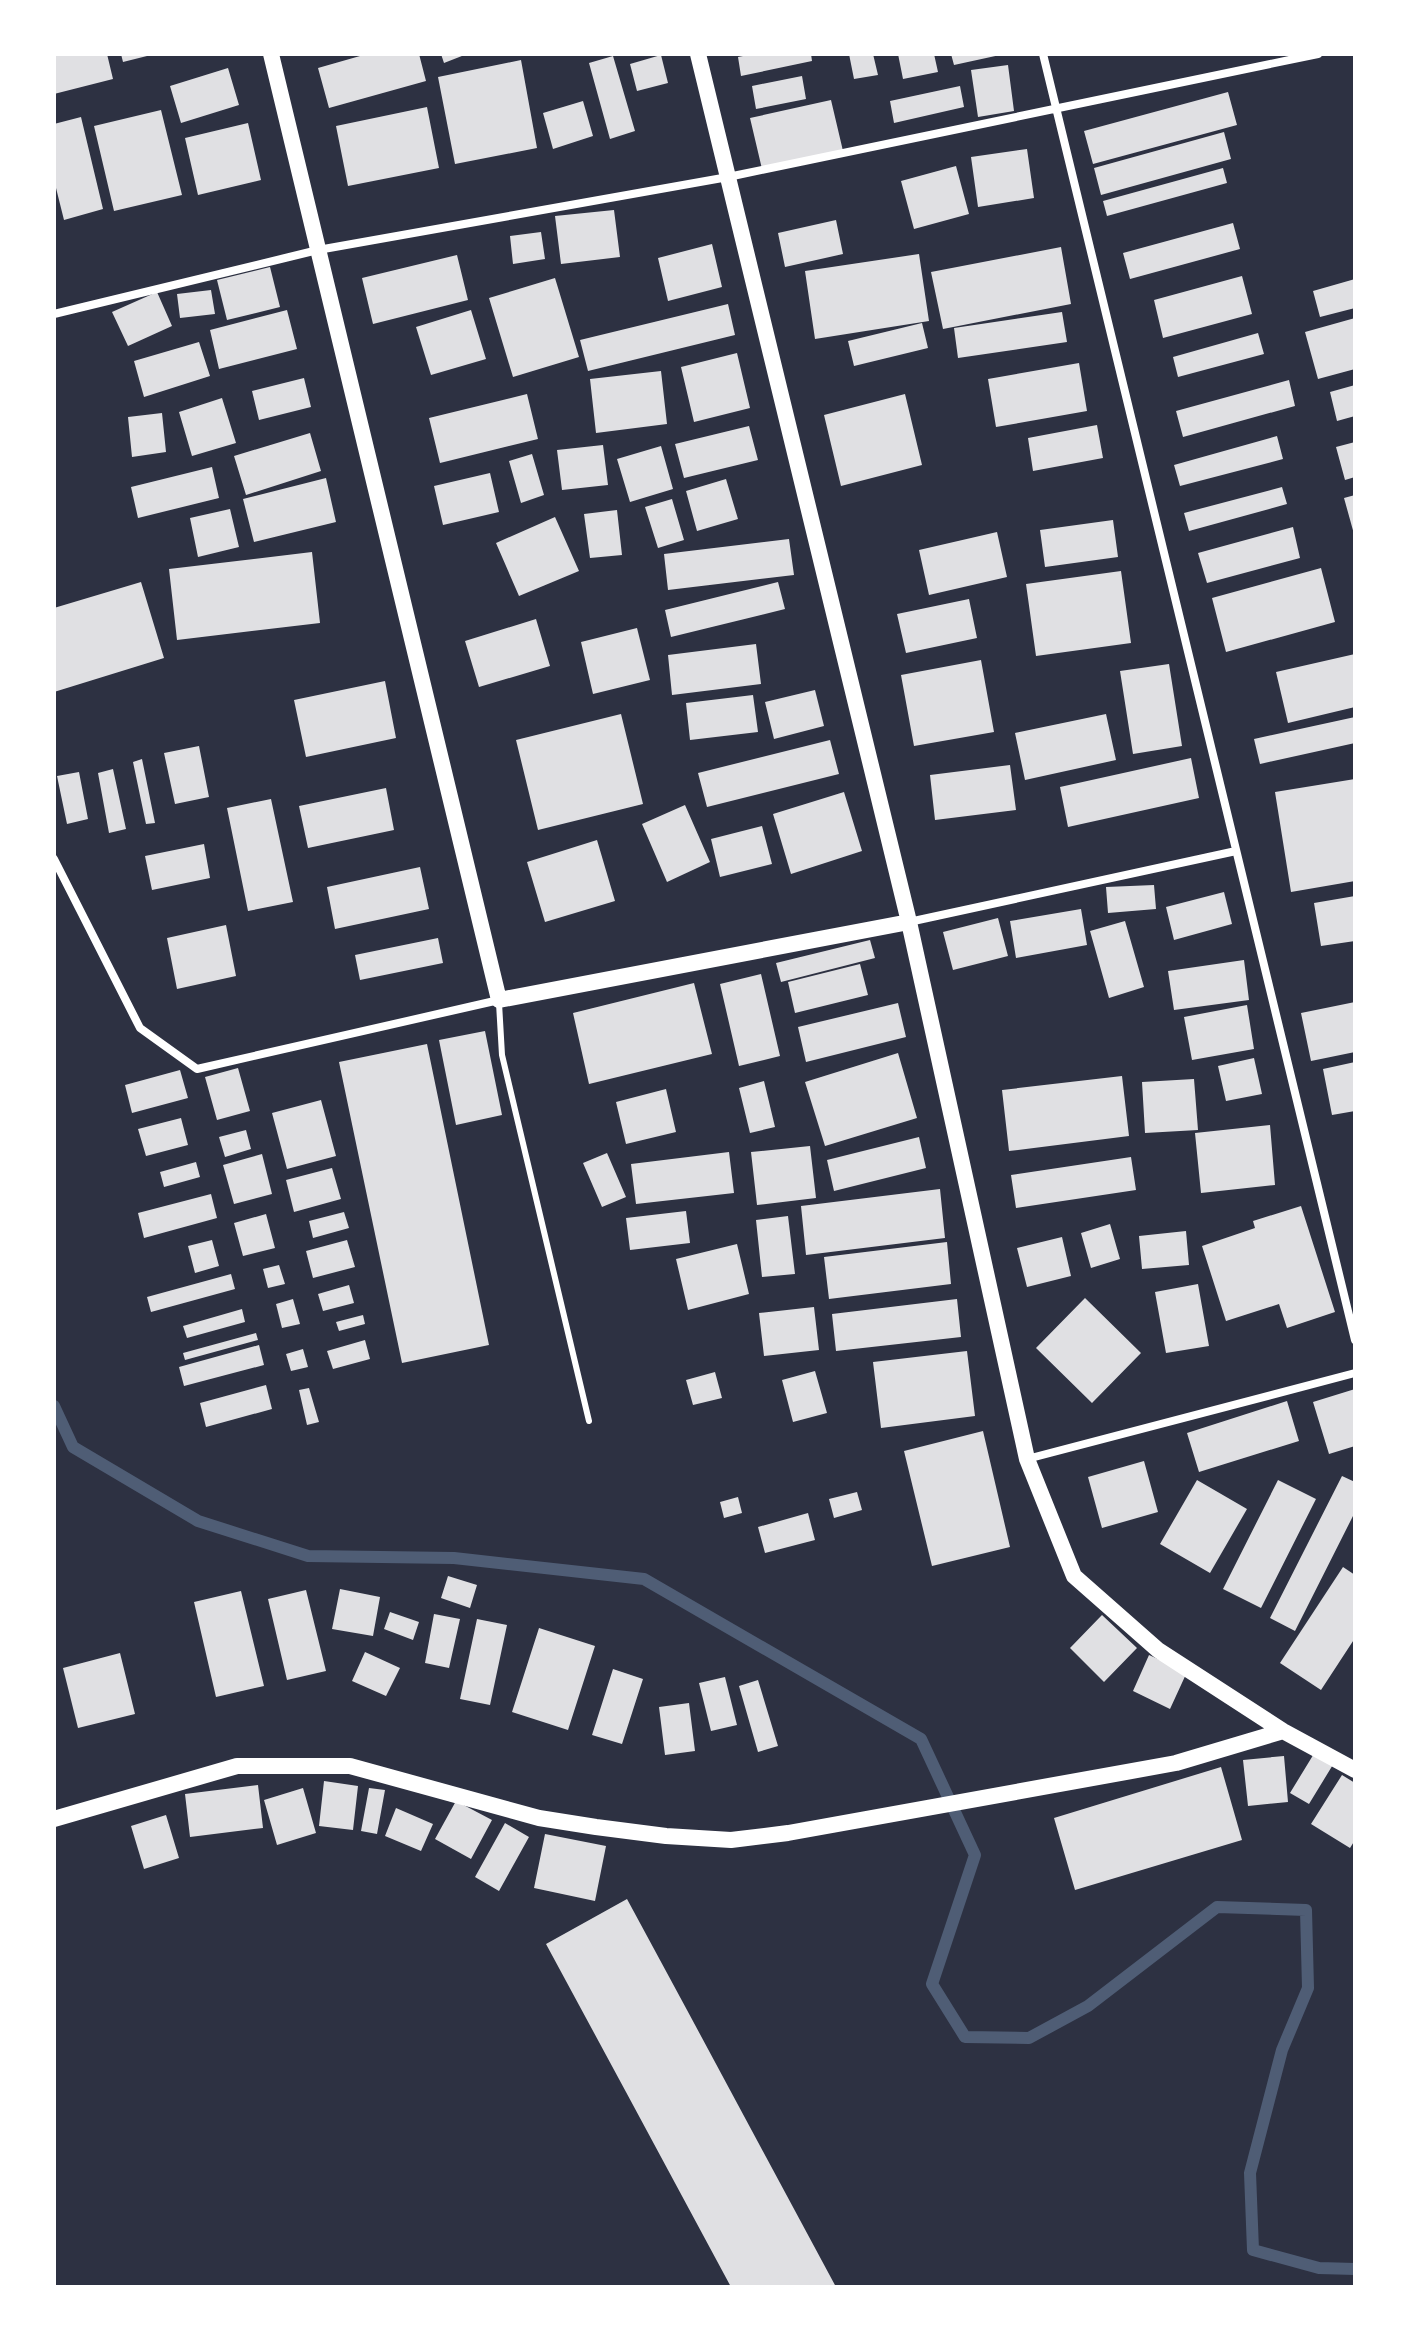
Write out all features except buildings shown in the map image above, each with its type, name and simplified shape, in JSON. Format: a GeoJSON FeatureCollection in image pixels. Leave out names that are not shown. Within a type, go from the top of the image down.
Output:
{"type":"FeatureCollection","features":[{"type":"Feature","properties":{"kind":"main road"},"geometry":{"type":"LineString","coordinates":[[271,54],[499,1000],[909,922]]}},
{"type":"Feature","properties":{"kind":"main road"},"geometry":{"type":"LineString","coordinates":[[698,54],[909,922],[1027,1459],[1074,1576],[1158,1650],[1283,1731],[1355,1770]]}},
{"type":"Feature","properties":{"kind":"main road"},"geometry":{"type":"LineString","coordinates":[[54,1819],[237,1766],[350,1766],[539,1818],[666,1836],[731,1840],[788,1833],[1176,1763],[1283,1731]]}},
{"type":"Feature","properties":{"kind":"street"},"geometry":{"type":"LineString","coordinates":[[1043,54],[1355,1340]]}},
{"type":"Feature","properties":{"kind":"street"},"geometry":{"type":"LineString","coordinates":[[54,314],[318,250],[728,177],[1318,54]]}},
{"type":"Feature","properties":{"kind":"street"},"geometry":{"type":"LineString","coordinates":[[909,922],[1236,851]]}},
{"type":"Feature","properties":{"kind":"street"},"geometry":{"type":"LineString","coordinates":[[54,859],[140,1028],[197,1069],[499,1000]]}},
{"type":"Feature","properties":{"kind":"street"},"geometry":{"type":"LineString","coordinates":[[1027,1459],[1355,1373]]}},
{"type":"Feature","properties":{"kind":"lane"},"geometry":{"type":"LineString","coordinates":[[499,1000],[502,1055],[589,1421]]}},
{"type":"Feature","properties":{"kind":"waterway"},"geometry":{"type":"LineString","coordinates":[[54,1406],[73,1447],[198,1521],[308,1556],[454,1558],[644,1579],[921,1739],[975,1855],[932,1984],[965,2037],[1029,2038],[1088,2006],[1217,1907],[1306,1910],[1308,1988],[1282,2050],[1250,2173],[1253,2250],[1319,2268],[1355,2269]]}}]}
